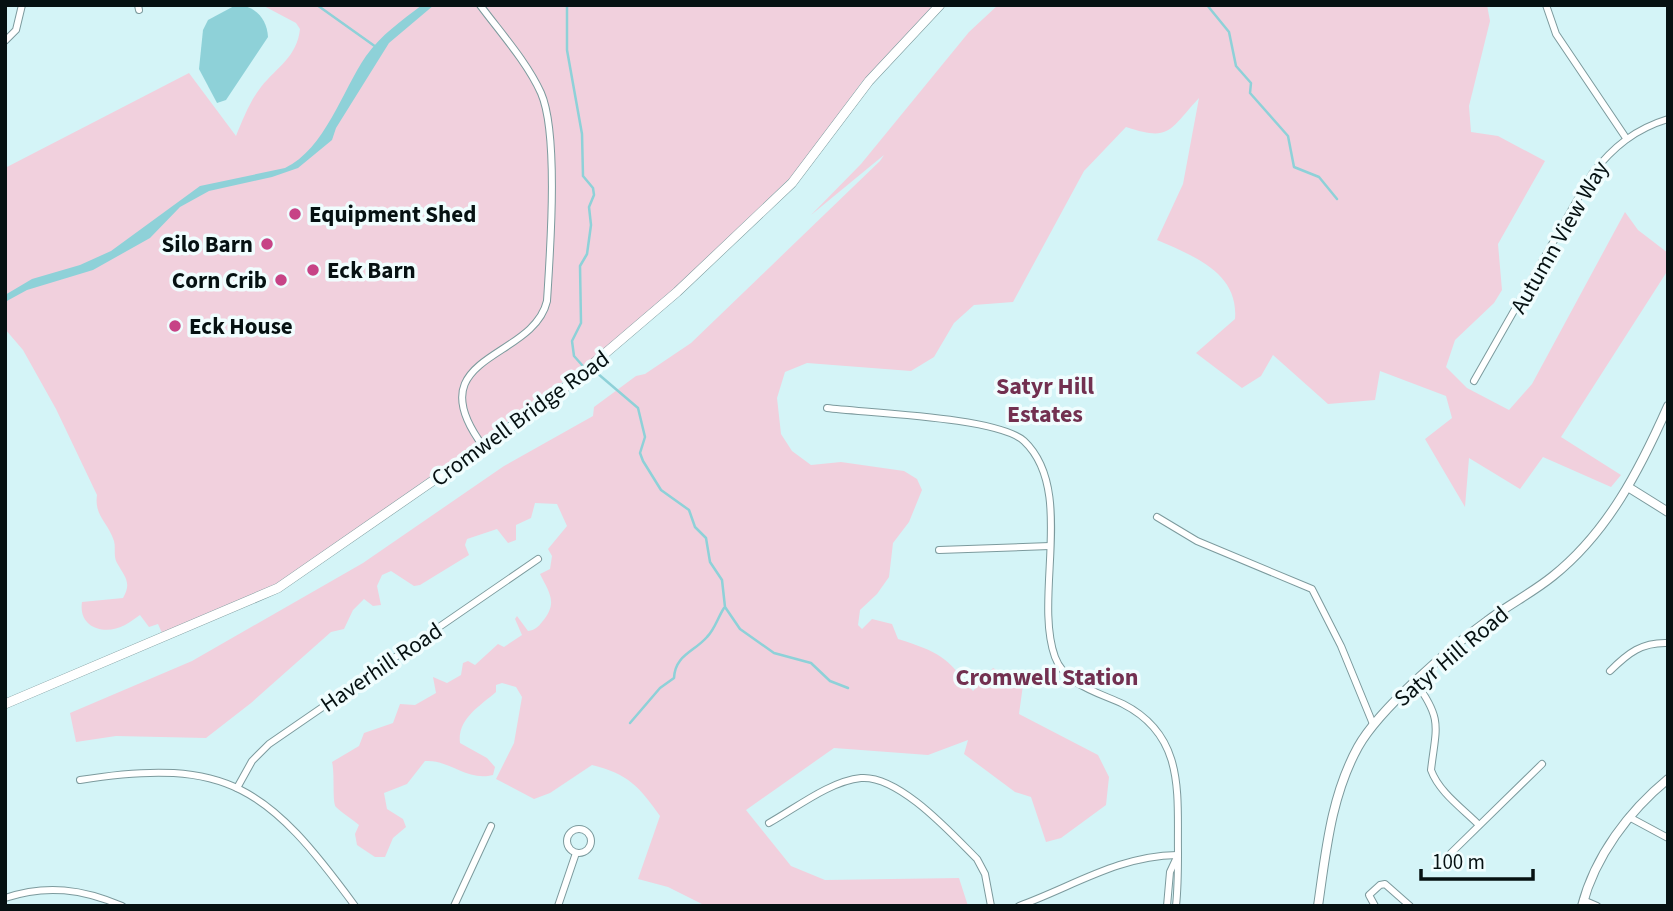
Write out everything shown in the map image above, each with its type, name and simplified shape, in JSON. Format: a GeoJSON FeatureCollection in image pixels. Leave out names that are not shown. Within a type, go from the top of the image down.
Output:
{"type":"FeatureCollection","features":[{"type":"Feature","properties":{"kind":"main road","name":"Cromwell Bridge Road"},"geometry":{"type":"LineString","coordinates":[[5,704],[278,588],[554,397],[609,353],[792,183],[869,80],[940,5]]}},
{"type":"Feature","properties":{"kind":"street"},"geometry":{"type":"LineString","coordinates":[[5,41],[16,30],[22,5]]}},
{"type":"Feature","properties":{"kind":"street"},"geometry":{"type":"LineString","coordinates":[[480,5],[540,91],[546,107],[550,137],[547,301],[544,311],[531,330],[484,359],[476,366],[466,385],[466,419],[483,446]]}},
{"type":"Feature","properties":{"kind":"street"},"geometry":{"type":"LineString","coordinates":[[1546,5],[1556,34],[1626,138]]}},
{"type":"Feature","properties":{"kind":"street","name":"Autumn View Way"},"geometry":{"type":"LineString","coordinates":[[1474,381],[1592,174],[1606,155],[1626,138],[1668,119]]}},
{"type":"Feature","properties":{"kind":"street","name":"Satyr Hill Road"},"geometry":{"type":"LineString","coordinates":[[1318,906],[1335,802],[1353,757],[1373,724],[1486,621],[1527,596],[1567,564],[1594,535],[1628,487],[1668,405]]}},
{"type":"Feature","properties":{"kind":"street"},"geometry":{"type":"LineString","coordinates":[[827,408],[989,426],[1016,435],[1032,450],[1044,472],[1055,658],[1061,669],[1078,684],[1126,705],[1150,724],[1171,759],[1178,782],[1177,855],[1180,872],[1176,906]]}},
{"type":"Feature","properties":{"kind":"street"},"geometry":{"type":"LineString","coordinates":[[1628,487],[1668,512]]}},
{"type":"Feature","properties":{"kind":"street"},"geometry":{"type":"LineString","coordinates":[[1157,517],[1197,541],[1312,589],[1341,646],[1373,724]]}},
{"type":"Feature","properties":{"kind":"street"},"geometry":{"type":"LineString","coordinates":[[939,550],[1050,546]]}},
{"type":"Feature","properties":{"kind":"street","name":"Haverhill Road"},"geometry":{"type":"LineString","coordinates":[[237,788],[252,761],[269,744],[538,559]]}},
{"type":"Feature","properties":{"kind":"street"},"geometry":{"type":"LineString","coordinates":[[1610,671],[1627,654],[1646,643],[1668,643]]}},
{"type":"Feature","properties":{"kind":"street"},"geometry":{"type":"LineString","coordinates":[[1416,683],[1434,709],[1436,719],[1431,770],[1434,777],[1438,786],[1479,825]]}},
{"type":"Feature","properties":{"kind":"street"},"geometry":{"type":"LineString","coordinates":[[1451,853],[1542,764]]}},
{"type":"Feature","properties":{"kind":"street"},"geometry":{"type":"LineString","coordinates":[[80,780],[129,772],[160,771],[197,774],[237,788],[290,824],[355,906]]}},
{"type":"Feature","properties":{"kind":"street"},"geometry":{"type":"LineString","coordinates":[[769,823],[849,781],[868,778],[891,783],[977,859],[985,874],[991,906]]}},
{"type":"Feature","properties":{"kind":"street"},"geometry":{"type":"LineString","coordinates":[[1597,906],[1583,903],[1604,855],[1629,817],[1668,779]]}},
{"type":"Feature","properties":{"kind":"street"},"geometry":{"type":"LineString","coordinates":[[1629,817],[1668,838]]}},
{"type":"Feature","properties":{"kind":"street"},"geometry":{"type":"LineString","coordinates":[[453,906],[491,826]]}},
{"type":"Feature","properties":{"kind":"street"},"geometry":{"type":"LineString","coordinates":[[558,906],[576,853]]}},
{"type":"Feature","properties":{"kind":"street"},"geometry":{"type":"LineString","coordinates":[[1019,906],[1127,860],[1177,855]]}},
{"type":"Feature","properties":{"kind":"street"},"geometry":{"type":"LineString","coordinates":[[1167,906],[1170,872],[1177,855]]}},
{"type":"Feature","properties":{"kind":"street"},"geometry":{"type":"LineString","coordinates":[[1375,906],[1369,895],[1385,884],[1391,886],[1410,906]]}},
{"type":"Feature","properties":{"kind":"street"},"geometry":{"type":"LineString","coordinates":[[5,898],[34,890],[69,889],[122,906]]}},
{"type":"Feature","properties":{"kind":"shaded area"},"geometry":{"type":"Polygon","coordinates":[[[262,5],[934,5],[862,82],[796,172],[674,290],[595,359],[276,585],[162,633],[158,624],[149,627],[140,615],[117,628],[109,630],[94,627],[84,618],[82,602],[123,598],[127,588],[126,580],[116,560],[115,544],[98,508],[97,495],[56,409],[23,350],[5,329],[5,168],[189,73],[236,136],[257,92],[291,54],[300,29],[296,23],[262,5]]]}},
{"type":"Feature","properties":{"kind":"shaded area"},"geometry":{"type":"Polygon","coordinates":[[[998,5],[1487,5],[1490,21],[1469,106],[1471,132],[1498,136],[1545,161],[1498,244],[1502,290],[1494,303],[1455,340],[1446,367],[1467,388],[1509,410],[1532,384],[1625,212],[1638,230],[1668,253],[1668,270],[1561,437],[1621,475],[1611,487],[1543,457],[1520,489],[1469,458],[1465,507],[1425,439],[1452,418],[1446,396],[1380,371],[1375,400],[1328,404],[1273,355],[1261,376],[1242,388],[1196,353],[1235,319],[1230,290],[1211,268],[1157,240],[1183,184],[1199,98],[1175,125],[1161,133],[1126,127],[1084,171],[1013,302],[974,305],[954,323],[934,357],[911,371],[807,363],[785,372],[777,398],[781,434],[792,451],[811,465],[841,462],[904,471],[917,479],[922,490],[909,522],[893,543],[889,577],[877,594],[860,610],[858,625],[862,629],[872,619],[892,624],[898,639],[941,657],[973,691],[993,668],[1023,685],[1019,714],[1098,755],[1109,777],[1106,805],[1061,838],[1046,842],[1031,797],[1015,792],[964,754],[968,740],[928,755],[834,748],[746,810],[791,866],[825,880],[959,878],[968,906],[706,906],[668,887],[638,879],[660,816],[646,797],[624,777],[592,765],[550,793],[534,799],[496,779],[514,743],[522,697],[516,687],[502,683],[496,685],[496,692],[466,720],[460,734],[460,743],[487,758],[495,767],[493,775],[475,775],[442,763],[425,761],[407,784],[384,793],[387,809],[403,819],[406,827],[393,838],[385,857],[375,857],[357,845],[355,834],[359,825],[335,804],[332,762],[359,746],[364,733],[393,723],[400,704],[415,705],[436,693],[433,677],[447,683],[461,675],[463,663],[468,661],[475,665],[498,644],[504,647],[522,635],[515,619],[517,616],[528,631],[541,624],[550,609],[551,598],[540,574],[550,569],[552,556],[548,549],[567,526],[557,504],[535,503],[531,518],[516,525],[516,540],[508,543],[497,529],[467,539],[465,545],[469,555],[420,585],[414,586],[391,571],[382,575],[377,586],[381,605],[373,606],[364,599],[353,610],[344,629],[331,632],[251,703],[206,738],[116,736],[76,742],[70,713],[192,661],[363,563],[504,466],[593,416],[594,407],[636,376],[645,374],[691,343],[880,161],[884,155],[811,215],[861,164],[969,32],[998,5]]]}},
{"type":"Feature","properties":{"kind":"water"},"geometry":{"type":"Polygon","coordinates":[[[236,5],[248,7],[258,14],[265,24],[268,37],[226,100],[217,103],[199,69],[203,30],[208,20],[236,5]]]}},
{"type":"Feature","properties":{"kind":"water"},"geometry":{"type":"Polygon","coordinates":[[[422,5],[434,5],[389,43],[336,128],[332,140],[298,168],[272,177],[209,191],[180,207],[150,238],[93,270],[27,290],[5,302],[5,295],[32,279],[80,265],[111,251],[200,186],[285,168],[299,159],[332,118],[357,70],[372,48],[422,5]]]}},
{"type":"Feature","properties":{"kind":"waterway"},"geometry":{"type":"LineString","coordinates":[[317,5],[376,47]]}},
{"type":"Feature","properties":{"kind":"waterway"},"geometry":{"type":"LineString","coordinates":[[567,5],[567,50],[582,134],[583,176],[593,188],[594,195],[589,207],[591,225],[587,254],[580,266],[581,323],[572,341],[574,356],[582,365]]}},
{"type":"Feature","properties":{"kind":"waterway"},"geometry":{"type":"LineString","coordinates":[[1207,5],[1229,32],[1236,66],[1251,83],[1250,93],[1288,136],[1294,167],[1319,177],[1337,199]]}},
{"type":"Feature","properties":{"kind":"waterway"},"geometry":{"type":"LineString","coordinates":[[597,373],[638,408],[645,437],[640,453],[643,461],[661,490],[689,510],[695,527],[706,538],[710,562],[722,580],[725,607],[740,629],[774,653],[811,663],[830,681],[848,688]]}},
{"type":"Feature","properties":{"kind":"waterway"},"geometry":{"type":"LineString","coordinates":[[630,723],[660,688],[674,678],[681,659],[710,634],[724,608]]}},
{"type":"Feature","properties":{"kind":"place","name":"Equipment Shed"},"geometry":{"type":"Point","coordinates":[295,214]}},
{"type":"Feature","properties":{"kind":"place","name":"Silo Barn"},"geometry":{"type":"Point","coordinates":[267,244]}},
{"type":"Feature","properties":{"kind":"place","name":"Eck Barn"},"geometry":{"type":"Point","coordinates":[313,270]}},
{"type":"Feature","properties":{"kind":"place","name":"Corn Crib"},"geometry":{"type":"Point","coordinates":[281,280]}},
{"type":"Feature","properties":{"kind":"place","name":"Eck House"},"geometry":{"type":"Point","coordinates":[175,326]}},
{"type":"Feature","properties":{"kind":"district","name":"Satyr Hill Estates"},"geometry":{"type":"Point","coordinates":[1045,400]}},
{"type":"Feature","properties":{"kind":"district","name":"Cromwell Station"},"geometry":{"type":"Point","coordinates":[1047,677]}}]}
